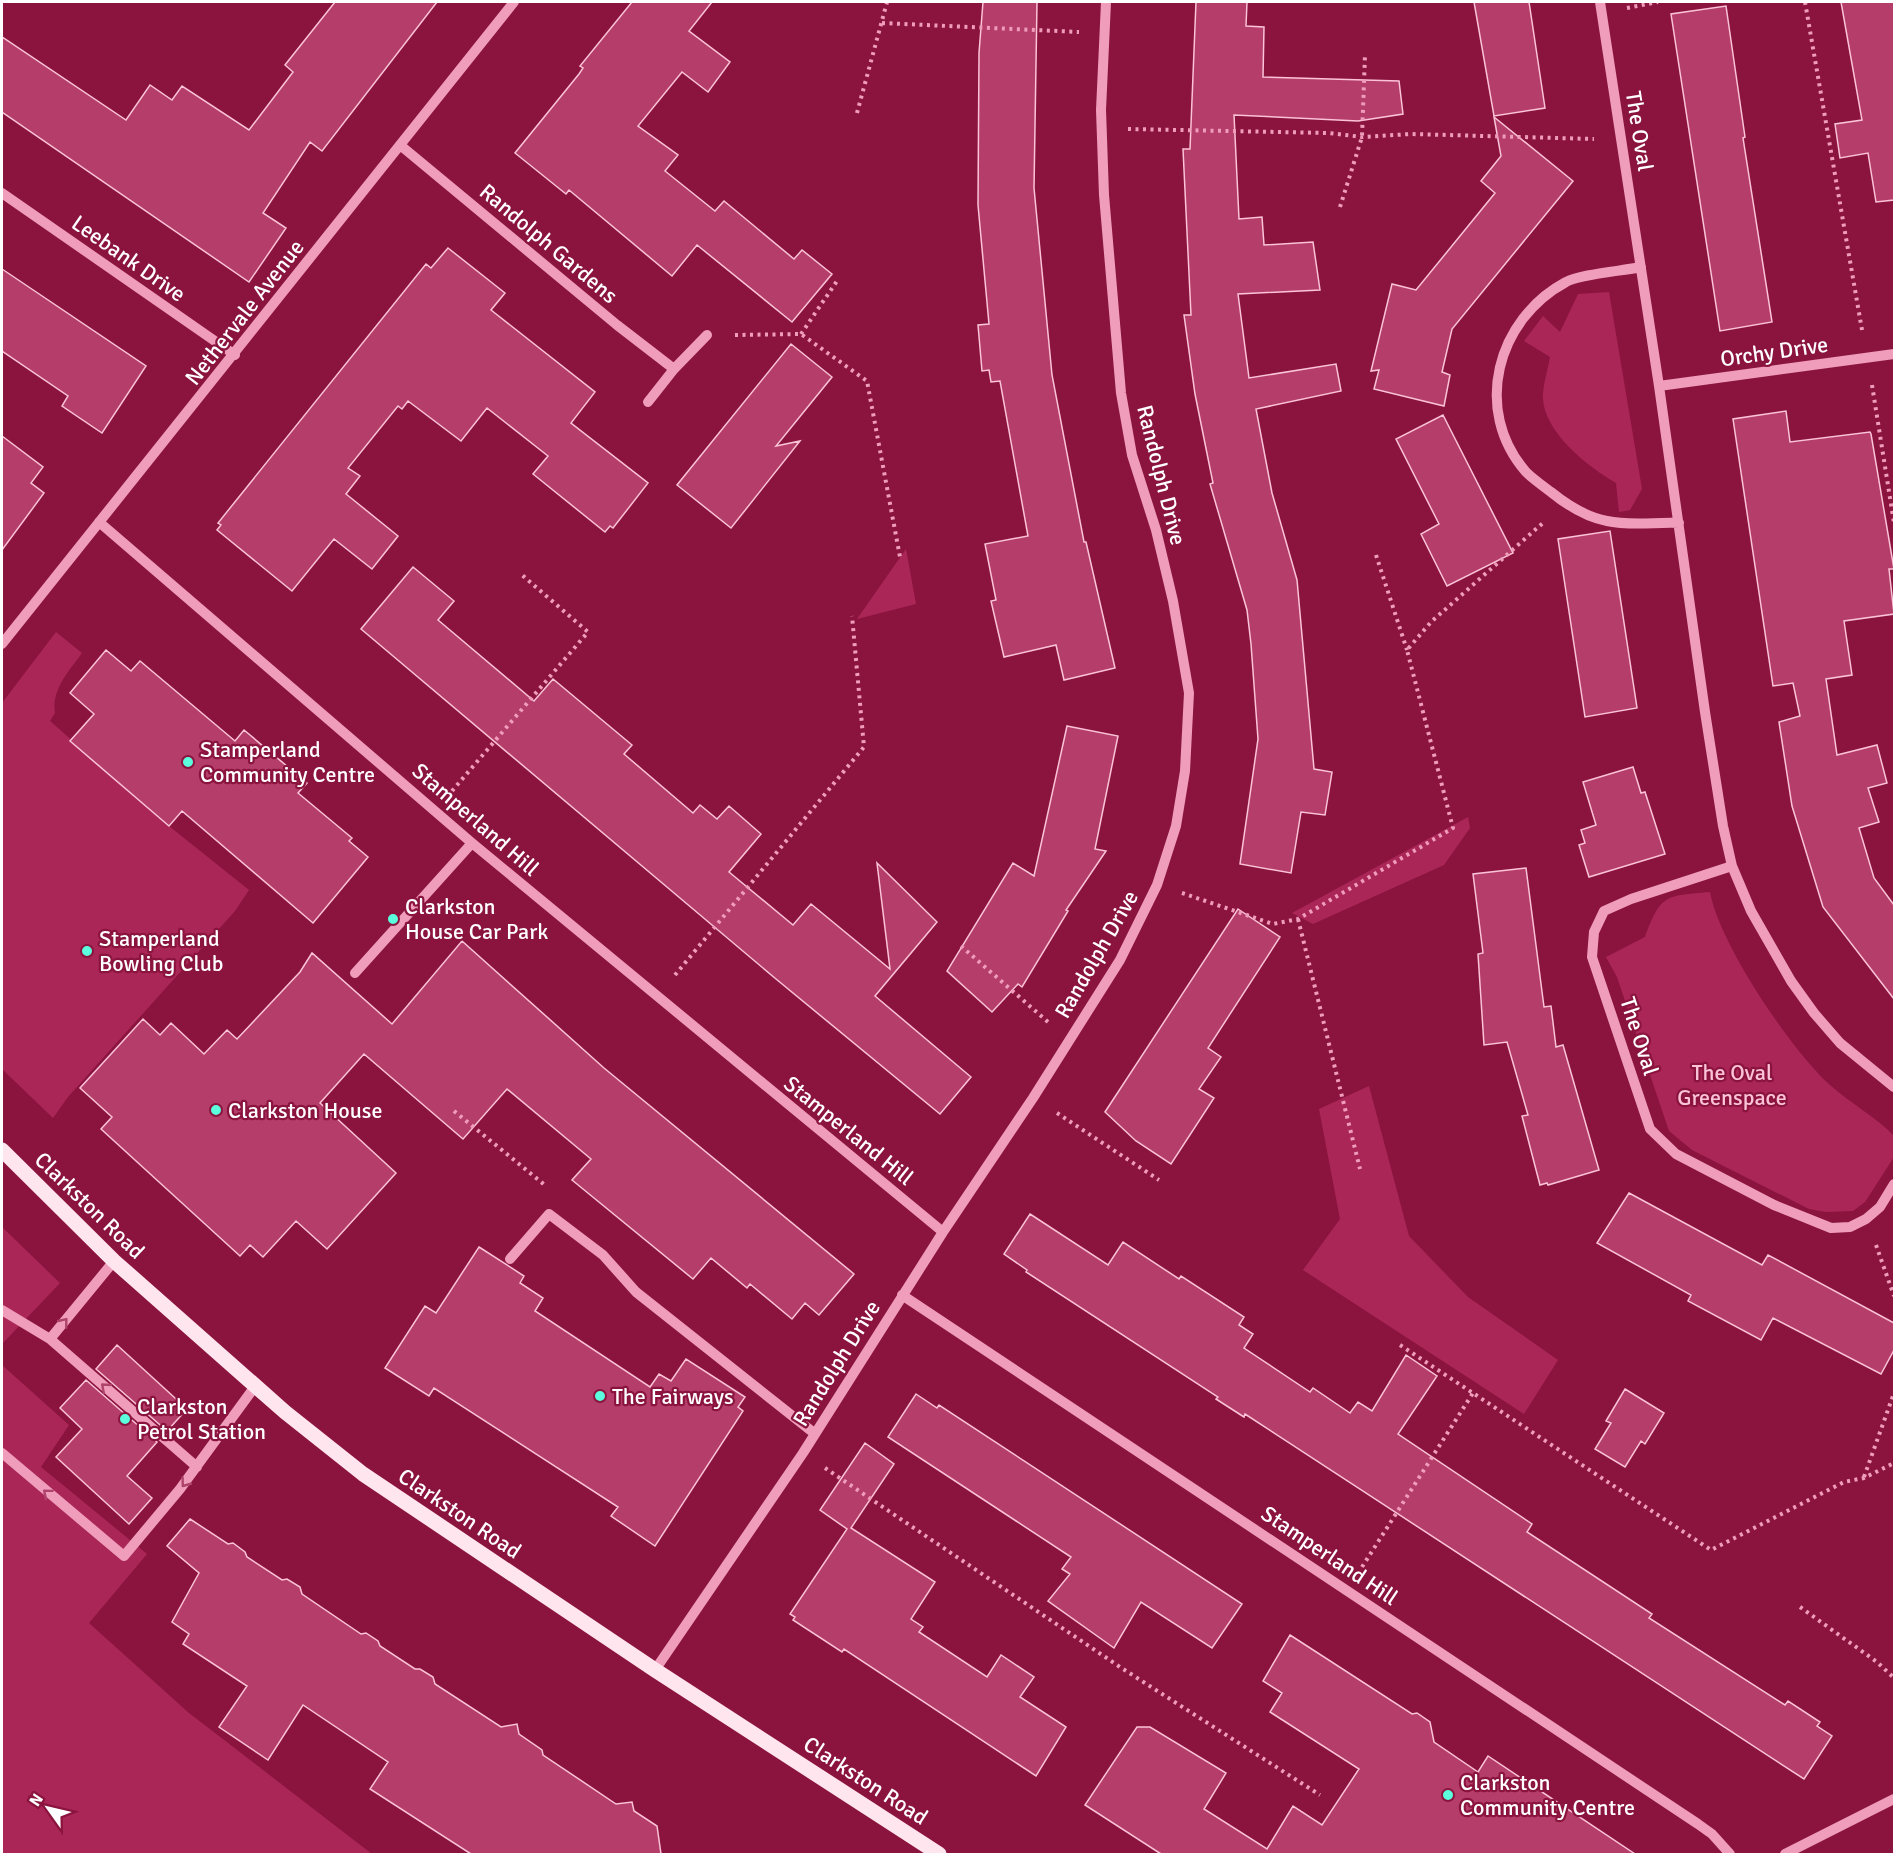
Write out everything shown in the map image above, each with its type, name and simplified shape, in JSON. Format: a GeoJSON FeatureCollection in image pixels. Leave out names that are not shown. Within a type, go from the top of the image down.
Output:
{"type":"FeatureCollection","features":[{"type":"Feature","properties":{"kind":"main road","name":"Clarkston Road"},"geometry":{"type":"LineString","coordinates":[[2,1150],[114,1261],[285,1412],[363,1474],[655,1670],[939,1854]]}},
{"type":"Feature","properties":{"kind":"street","name":"Nethervale Avenue"},"geometry":{"type":"LineString","coordinates":[[2,644],[235,355],[514,2]]}},
{"type":"Feature","properties":{"kind":"street","name":"Randolph Drive"},"geometry":{"type":"LineString","coordinates":[[655,1670],[802,1453],[943,1232],[1034,1098],[1120,960],[1158,885],[1176,826],[1185,771],[1189,693],[1173,601],[1156,530],[1132,455],[1121,393],[1104,195],[1102,128],[1106,2]]}},
{"type":"Feature","properties":{"kind":"street","name":"The Oval"},"geometry":{"type":"LineString","coordinates":[[1600,2],[1659,387],[1722,826],[1732,866],[1762,932],[1791,981],[1814,1013],[1840,1043],[1894,1087]]}},
{"type":"Feature","properties":{"kind":"street","name":"Randolph Gardens"},"geometry":{"type":"LineString","coordinates":[[400,146],[617,325],[674,369]]}},
{"type":"Feature","properties":{"kind":"street","name":"Leebank Drive"},"geometry":{"type":"LineString","coordinates":[[2,193],[235,355]]}},
{"type":"Feature","properties":{"kind":"street"},"geometry":{"type":"LineString","coordinates":[[1641,267],[1568,281],[1537,302],[1512,332],[1497,373],[1498,406],[1505,435],[1514,454],[1527,473],[1564,503],[1608,522],[1679,523]]}},
{"type":"Feature","properties":{"kind":"street"},"geometry":{"type":"LineString","coordinates":[[648,402],[674,369],[707,335]]}},
{"type":"Feature","properties":{"kind":"street","name":"Orchy Drive"},"geometry":{"type":"LineString","coordinates":[[1659,387],[1894,354]]}},
{"type":"Feature","properties":{"kind":"street","name":"Stamperland Hill"},"geometry":{"type":"LineString","coordinates":[[99,522],[472,843],[943,1232]]}},
{"type":"Feature","properties":{"kind":"street"},"geometry":{"type":"LineString","coordinates":[[355,973],[472,843]]}},
{"type":"Feature","properties":{"kind":"street","name":"The Oval"},"geometry":{"type":"LineString","coordinates":[[1732,866],[1631,899],[1604,911],[1594,932],[1592,957],[1650,1129],[1676,1154],[1815,1224],[1831,1228],[1850,1227],[1866,1219]]}},
{"type":"Feature","properties":{"kind":"street"},"geometry":{"type":"LineString","coordinates":[[1866,1219],[1880,1207],[1894,1184]]}},
{"type":"Feature","properties":{"kind":"street"},"geometry":{"type":"LineString","coordinates":[[510,1259],[549,1214],[603,1255],[636,1292],[814,1433]]}},
{"type":"Feature","properties":{"kind":"street"},"geometry":{"type":"LineString","coordinates":[[50,1340],[114,1261]]}},
{"type":"Feature","properties":{"kind":"street","name":"Stamperland Hill"},"geometry":{"type":"LineString","coordinates":[[902,1295],[1698,1824],[1712,1834],[1730,1854]]}},
{"type":"Feature","properties":{"kind":"street"},"geometry":{"type":"LineString","coordinates":[[2,1310],[50,1340],[197,1467]]}},
{"type":"Feature","properties":{"kind":"street"},"geometry":{"type":"LineString","coordinates":[[2,1453],[124,1557],[197,1467],[256,1385]]}},
{"type":"Feature","properties":{"kind":"street"},"geometry":{"type":"LineString","coordinates":[[1785,1854],[1894,1799]]}},
{"type":"Feature","properties":{"kind":"path"},"geometry":{"type":"LineString","coordinates":[[857,112],[887,2]]}},
{"type":"Feature","properties":{"kind":"path"},"geometry":{"type":"LineString","coordinates":[[1805,2],[1894,523]]}},
{"type":"Feature","properties":{"kind":"path"},"geometry":{"type":"LineString","coordinates":[[882,24],[1104,33]]}},
{"type":"Feature","properties":{"kind":"path"},"geometry":{"type":"LineString","coordinates":[[1340,207],[1362,137],[1365,55]]}},
{"type":"Feature","properties":{"kind":"path"},"geometry":{"type":"LineString","coordinates":[[1102,128],[1329,133],[1362,137],[1411,134],[1582,140],[1621,137]]}},
{"type":"Feature","properties":{"kind":"path"},"geometry":{"type":"LineString","coordinates":[[801,334],[837,281]]}},
{"type":"Feature","properties":{"kind":"path"},"geometry":{"type":"LineString","coordinates":[[707,335],[801,334],[867,381],[900,557]]}},
{"type":"Feature","properties":{"kind":"path"},"geometry":{"type":"LineString","coordinates":[[1407,650],[1431,622],[1564,503]]}},
{"type":"Feature","properties":{"kind":"path"},"geometry":{"type":"LineString","coordinates":[[1158,885],[1274,924],[1298,920],[1453,828],[1407,650],[1376,555]]}},
{"type":"Feature","properties":{"kind":"path"},"geometry":{"type":"LineString","coordinates":[[436,810],[588,632],[522,575]]}},
{"type":"Feature","properties":{"kind":"path"},"geometry":{"type":"LineString","coordinates":[[657,996],[864,747],[852,616]]}},
{"type":"Feature","properties":{"kind":"path"},"geometry":{"type":"LineString","coordinates":[[1298,920],[1360,1169]]}},
{"type":"Feature","properties":{"kind":"path"},"geometry":{"type":"LineString","coordinates":[[961,946],[1069,1040]]}},
{"type":"Feature","properties":{"kind":"path"},"geometry":{"type":"LineString","coordinates":[[1034,1098],[1159,1180]]}},
{"type":"Feature","properties":{"kind":"path"},"geometry":{"type":"LineString","coordinates":[[1866,1219],[1894,1296]]}},
{"type":"Feature","properties":{"kind":"path"},"geometry":{"type":"LineString","coordinates":[[1400,1345],[1711,1550],[1844,1482],[1864,1478],[1894,1463]]}},
{"type":"Feature","properties":{"kind":"path"},"geometry":{"type":"LineString","coordinates":[[1347,1589],[1473,1393]]}},
{"type":"Feature","properties":{"kind":"path"},"geometry":{"type":"LineString","coordinates":[[1864,1478],[1894,1393]]}},
{"type":"Feature","properties":{"kind":"path"},"geometry":{"type":"LineString","coordinates":[[802,1453],[1120,1667],[1320,1795]]}},
{"type":"Feature","properties":{"kind":"path"},"geometry":{"type":"LineString","coordinates":[[1800,1607],[1877,1662],[1894,1678]]}},
{"type":"Feature","properties":{"kind":"green space"},"geometry":{"type":"Polygon","coordinates":[[[1609,292],[1642,489],[1630,510],[1619,512],[1616,483],[1592,467],[1568,446],[1557,434],[1549,420],[1544,407],[1543,393],[1550,357],[1524,341],[1543,316],[1560,332],[1578,294],[1609,292]]]}},
{"type":"Feature","properties":{"kind":"green space"},"geometry":{"type":"Polygon","coordinates":[[[906,549],[916,604],[857,619],[906,549]]]}},
{"type":"Feature","properties":{"kind":"green space","name":"Stamperland Bowling Club"},"geometry":{"type":"Polygon","coordinates":[[[56,632],[82,653],[58,689],[54,705],[55,713],[50,721],[169,826],[249,890],[235,911],[68,1097],[53,1118],[2,1069],[2,703],[56,632]]]}},
{"type":"Feature","properties":{"kind":"green space"},"geometry":{"type":"Polygon","coordinates":[[[1468,817],[1470,828],[1444,865],[1313,924],[1292,913],[1468,817]]]}},
{"type":"Feature","properties":{"kind":"green space","name":"The Oval Greenspace"},"geometry":{"type":"Polygon","coordinates":[[[1710,892],[1727,939],[1741,966],[1777,1022],[1830,1085],[1894,1136],[1894,1157],[1865,1202],[1853,1211],[1826,1212],[1809,1209],[1692,1150],[1669,1131],[1617,977],[1606,957],[1645,937],[1656,912],[1667,900],[1683,895],[1710,892]]]}},
{"type":"Feature","properties":{"kind":"green space"},"geometry":{"type":"Polygon","coordinates":[[[1369,1086],[1409,1236],[1468,1297],[1558,1360],[1524,1414],[1303,1270],[1340,1219],[1319,1109],[1369,1086]]]}},
{"type":"Feature","properties":{"kind":"green space"},"geometry":{"type":"Polygon","coordinates":[[[2,1227],[60,1283],[2,1344],[2,1227]]]}},
{"type":"Feature","properties":{"kind":"green space"},"geometry":{"type":"Polygon","coordinates":[[[2,1365],[69,1425],[41,1467],[147,1554],[89,1623],[189,1713],[372,1854],[2,1854],[2,1365]]]}},
{"type":"Feature","properties":{"kind":"building"},"geometry":{"type":"Polygon","coordinates":[[[335,2],[437,2],[322,151],[310,142],[263,213],[286,228],[249,282],[2,112],[2,37],[126,120],[150,85],[172,100],[182,86],[249,130],[293,72],[285,65],[335,2]]]}},
{"type":"Feature","properties":{"kind":"building"},"geometry":{"type":"Polygon","coordinates":[[[632,2],[712,2],[689,31],[730,62],[708,92],[682,72],[638,126],[678,155],[665,171],[715,211],[724,201],[794,259],[802,250],[832,274],[792,322],[697,245],[672,276],[569,190],[566,194],[515,153],[579,74],[583,68],[580,66],[632,2]]]}},
{"type":"Feature","properties":{"kind":"building"},"geometry":{"type":"Polygon","coordinates":[[[983,2],[1037,2],[1034,188],[1052,375],[1084,542],[1086,542],[1115,668],[1064,680],[1056,645],[1004,657],[991,601],[996,600],[985,544],[1028,536],[1000,381],[991,382],[989,370],[982,371],[978,325],[989,324],[978,205],[979,53],[983,2]]]}},
{"type":"Feature","properties":{"kind":"building"},"geometry":{"type":"Polygon","coordinates":[[[1196,2],[1247,2],[1246,26],[1264,27],[1263,77],[1399,81],[1403,114],[1358,121],[1234,115],[1239,219],[1262,217],[1264,245],[1313,242],[1320,290],[1238,294],[1249,378],[1336,364],[1341,391],[1256,409],[1272,493],[1297,580],[1314,769],[1332,772],[1325,815],[1301,812],[1291,873],[1240,864],[1258,739],[1251,644],[1247,610],[1210,484],[1213,483],[1195,394],[1184,315],[1191,315],[1183,149],[1190,149],[1196,2]]]}},
{"type":"Feature","properties":{"kind":"building"},"geometry":{"type":"Polygon","coordinates":[[[1474,2],[1529,2],[1545,108],[1494,116],[1474,2]]]}},
{"type":"Feature","properties":{"kind":"building"},"geometry":{"type":"Polygon","coordinates":[[[1841,2],[1894,2],[1894,200],[1876,202],[1868,153],[1840,158],[1835,124],[1862,120],[1841,2]]]}},
{"type":"Feature","properties":{"kind":"building"},"geometry":{"type":"Polygon","coordinates":[[[1726,6],[1745,137],[1743,138],[1772,322],[1720,331],[1671,14],[1726,6]]]}},
{"type":"Feature","properties":{"kind":"building"},"geometry":{"type":"Polygon","coordinates":[[[1494,117],[1573,181],[1452,329],[1442,372],[1450,375],[1444,406],[1374,389],[1379,370],[1371,371],[1392,284],[1416,290],[1495,193],[1481,181],[1501,156],[1494,117]]]}},
{"type":"Feature","properties":{"kind":"building"},"geometry":{"type":"Polygon","coordinates":[[[448,248],[505,293],[491,310],[595,392],[571,423],[648,483],[613,528],[610,526],[605,532],[533,474],[548,456],[487,408],[461,441],[408,401],[402,409],[398,406],[348,468],[360,476],[346,494],[398,536],[372,569],[334,539],[292,591],[217,530],[221,525],[218,523],[426,264],[431,268],[448,248]]]}},
{"type":"Feature","properties":{"kind":"building"},"geometry":{"type":"Polygon","coordinates":[[[2,269],[146,366],[102,433],[62,406],[68,396],[2,351],[2,269]]]}},
{"type":"Feature","properties":{"kind":"building"},"geometry":{"type":"Polygon","coordinates":[[[791,344],[832,377],[776,446],[800,441],[731,528],[677,485],[791,344]]]}},
{"type":"Feature","properties":{"kind":"building"},"geometry":{"type":"Polygon","coordinates":[[[1786,411],[1790,442],[1870,432],[1871,434],[1894,569],[1889,569],[1894,614],[1844,621],[1852,675],[1826,679],[1837,755],[1877,745],[1887,783],[1868,788],[1879,822],[1859,828],[1874,878],[1894,905],[1894,999],[1823,907],[1792,806],[1779,722],[1800,716],[1793,683],[1773,686],[1733,419],[1786,411]]]}},
{"type":"Feature","properties":{"kind":"building"},"geometry":{"type":"Polygon","coordinates":[[[1443,415],[1513,553],[1447,586],[1421,534],[1439,524],[1396,439],[1443,415]]]}},
{"type":"Feature","properties":{"kind":"building"},"geometry":{"type":"Polygon","coordinates":[[[2,436],[43,467],[31,483],[44,493],[2,550],[2,436]]]}},
{"type":"Feature","properties":{"kind":"building"},"geometry":{"type":"Polygon","coordinates":[[[1610,531],[1637,708],[1585,717],[1558,539],[1610,531]]]}},
{"type":"Feature","properties":{"kind":"building"},"geometry":{"type":"Polygon","coordinates":[[[413,567],[454,601],[438,620],[534,701],[553,679],[632,745],[624,754],[693,813],[700,805],[717,819],[729,806],[761,834],[729,872],[793,925],[811,904],[890,969],[877,863],[937,922],[875,996],[971,1077],[940,1114],[776,979],[361,629],[413,567]]]}},
{"type":"Feature","properties":{"kind":"building","name":"Stamperland Community Centre"},"geometry":{"type":"Polygon","coordinates":[[[106,650],[131,671],[140,661],[235,741],[244,730],[307,783],[298,793],[352,838],[349,841],[368,857],[313,923],[182,811],[169,826],[70,741],[94,714],[70,693],[106,650]]]}},
{"type":"Feature","properties":{"kind":"building"},"geometry":{"type":"Polygon","coordinates":[[[1067,726],[1118,736],[1095,849],[1106,851],[1066,910],[1068,911],[1022,987],[1018,984],[992,1012],[947,971],[1013,863],[1034,876],[1067,726]]]}},
{"type":"Feature","properties":{"kind":"building"},"geometry":{"type":"Polygon","coordinates":[[[1633,767],[1641,793],[1645,792],[1665,854],[1589,877],[1579,845],[1585,843],[1581,830],[1596,825],[1583,782],[1633,767]]]}},
{"type":"Feature","properties":{"kind":"building"},"geometry":{"type":"Polygon","coordinates":[[[1526,868],[1544,1007],[1551,1006],[1556,1047],[1563,1045],[1599,1170],[1548,1185],[1547,1183],[1540,1185],[1522,1116],[1528,1115],[1507,1042],[1484,1045],[1478,954],[1483,953],[1473,874],[1526,868]]]}},
{"type":"Feature","properties":{"kind":"building"},"geometry":{"type":"Polygon","coordinates":[[[1238,909],[1280,937],[1208,1048],[1221,1057],[1199,1089],[1214,1098],[1171,1164],[1136,1141],[1105,1112],[1238,909]]]}},
{"type":"Feature","properties":{"kind":"building"},"geometry":{"type":"Polygon","coordinates":[[[462,941],[604,1068],[854,1274],[819,1315],[805,1303],[792,1319],[750,1284],[747,1288],[711,1258],[693,1279],[572,1180],[591,1159],[507,1089],[463,1139],[364,1054],[320,1103],[396,1173],[327,1249],[296,1221],[263,1257],[250,1245],[240,1256],[101,1129],[112,1117],[80,1088],[143,1019],[160,1035],[171,1023],[204,1054],[227,1030],[237,1039],[300,972],[312,953],[392,1024],[462,941]]]}},
{"type":"Feature","properties":{"kind":"building"},"geometry":{"type":"Polygon","coordinates":[[[1629,1193],[1762,1265],[1768,1255],[1894,1323],[1894,1350],[1881,1374],[1773,1318],[1761,1340],[1688,1301],[1691,1295],[1597,1243],[1629,1193]]]}},
{"type":"Feature","properties":{"kind":"building"},"geometry":{"type":"Polygon","coordinates":[[[1030,1214],[1108,1265],[1123,1242],[1179,1279],[1181,1276],[1244,1317],[1239,1325],[1253,1334],[1244,1348],[1310,1392],[1313,1388],[1350,1413],[1358,1402],[1372,1411],[1406,1355],[1437,1376],[1398,1434],[1532,1524],[1527,1532],[1652,1614],[1649,1618],[1785,1705],[1788,1701],[1820,1722],[1817,1726],[1832,1736],[1804,1779],[1245,1414],[1244,1417],[1216,1399],[1218,1397],[1026,1272],[1027,1270],[1004,1254],[1030,1214]]]}},
{"type":"Feature","properties":{"kind":"building","name":"The Fairways"},"geometry":{"type":"Polygon","coordinates":[[[479,1247],[524,1276],[520,1283],[543,1298],[535,1311],[650,1387],[659,1374],[671,1381],[686,1359],[745,1397],[738,1407],[743,1411],[655,1546],[611,1516],[618,1507],[434,1388],[429,1396],[385,1368],[425,1306],[436,1313],[479,1247]]]}},
{"type":"Feature","properties":{"kind":"building"},"geometry":{"type":"Polygon","coordinates":[[[117,1345],[187,1409],[167,1431],[96,1369],[117,1345]]]}},
{"type":"Feature","properties":{"kind":"building"},"geometry":{"type":"Polygon","coordinates":[[[86,1380],[157,1442],[127,1476],[152,1498],[129,1524],[56,1457],[82,1429],[60,1408],[86,1380]]]}},
{"type":"Feature","properties":{"kind":"building"},"geometry":{"type":"Polygon","coordinates":[[[1625,1389],[1664,1413],[1645,1444],[1641,1441],[1625,1467],[1595,1449],[1611,1423],[1606,1421],[1625,1389]]]}},
{"type":"Feature","properties":{"kind":"building"},"geometry":{"type":"Polygon","coordinates":[[[916,1394],[937,1408],[939,1405],[1242,1604],[1212,1648],[1141,1602],[1114,1648],[1048,1601],[1070,1574],[1062,1569],[1071,1557],[888,1437],[916,1394]]]}},
{"type":"Feature","properties":{"kind":"building"},"geometry":{"type":"Polygon","coordinates":[[[865,1443],[894,1464],[851,1528],[935,1582],[911,1619],[923,1627],[919,1632],[987,1677],[1001,1655],[1034,1677],[1020,1697],[1066,1727],[1036,1776],[844,1649],[842,1652],[793,1620],[795,1617],[790,1614],[847,1529],[820,1510],[865,1443]]]}},
{"type":"Feature","properties":{"kind":"building"},"geometry":{"type":"Polygon","coordinates":[[[190,1519],[228,1544],[233,1543],[245,1552],[247,1557],[282,1580],[287,1579],[300,1587],[302,1594],[361,1634],[366,1633],[378,1641],[380,1646],[415,1669],[420,1669],[433,1677],[435,1684],[501,1727],[517,1724],[519,1734],[542,1750],[543,1755],[616,1804],[632,1802],[634,1811],[657,1826],[661,1854],[471,1854],[370,1789],[388,1762],[303,1705],[268,1760],[219,1727],[247,1686],[183,1644],[189,1634],[172,1622],[199,1573],[167,1546],[190,1519]]]}},
{"type":"Feature","properties":{"kind":"building"},"geometry":{"type":"Polygon","coordinates":[[[1290,1635],[1412,1714],[1417,1713],[1430,1722],[1434,1742],[1478,1772],[1488,1756],[1635,1854],[1161,1854],[1085,1805],[1137,1727],[1150,1727],[1226,1773],[1204,1809],[1267,1849],[1293,1806],[1322,1825],[1359,1769],[1270,1712],[1282,1693],[1263,1681],[1290,1635]]]}},
{"type":"Feature","properties":{"kind":"place","name":"Stamperland Community Centre"},"geometry":{"type":"Point","coordinates":[188,762]}},
{"type":"Feature","properties":{"kind":"place","name":"Clarkston House Car Park"},"geometry":{"type":"Point","coordinates":[393,919]}},
{"type":"Feature","properties":{"kind":"place","name":"Stamperland Bowling Club"},"geometry":{"type":"Point","coordinates":[87,951]}},
{"type":"Feature","properties":{"kind":"place","name":"Clarkston House"},"geometry":{"type":"Point","coordinates":[216,1110]}},
{"type":"Feature","properties":{"kind":"place","name":"The Fairways"},"geometry":{"type":"Point","coordinates":[600,1396]}},
{"type":"Feature","properties":{"kind":"place","name":"Clarkston Petrol Station"},"geometry":{"type":"Point","coordinates":[125,1419]}},
{"type":"Feature","properties":{"kind":"place","name":"Clarkston Community Centre"},"geometry":{"type":"Point","coordinates":[1448,1795]}}]}
